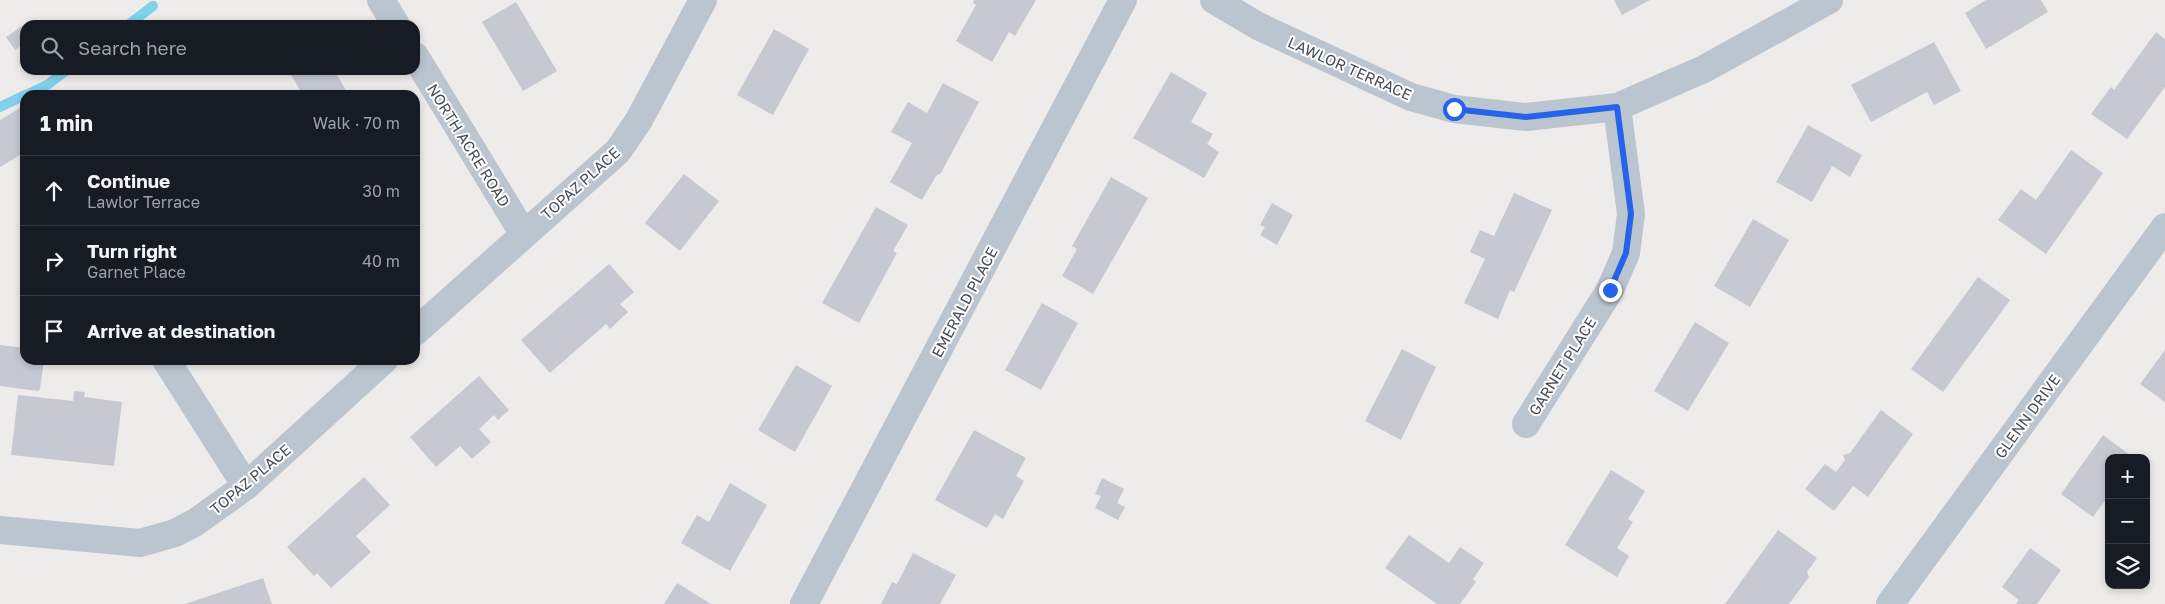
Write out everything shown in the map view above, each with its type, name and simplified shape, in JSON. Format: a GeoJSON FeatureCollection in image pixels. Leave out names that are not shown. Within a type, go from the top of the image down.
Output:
{"type":"FeatureCollection","features":[{"type":"Feature","properties":{"kind":"street"},"geometry":{"type":"LineString","coordinates":[[380,0],[393,20]]}},
{"type":"Feature","properties":{"kind":"street","name":"TOPAZ PLACE"},"geometry":{"type":"LineString","coordinates":[[420,327],[523,233],[618,152],[639,120],[703,0]]}},
{"type":"Feature","properties":{"kind":"street","name":"EMERALD PLACE"},"geometry":{"type":"LineString","coordinates":[[804,604],[1123,0]]}},
{"type":"Feature","properties":{"kind":"street","name":"LAWLOR TERRACE"},"geometry":{"type":"LineString","coordinates":[[1214,0],[1258,26],[1411,98],[1454,109],[1526,117],[1617,107],[1704,69],[1829,0]]}},
{"type":"Feature","properties":{"kind":"street","name":"NORTH ACRE ROAD"},"geometry":{"type":"LineString","coordinates":[[420,64],[523,233]]}},
{"type":"Feature","properties":{"kind":"street","name":"GARNET PLACE"},"geometry":{"type":"LineString","coordinates":[[1526,424],[1610,290],[1626,253],[1631,214],[1617,107]]}},
{"type":"Feature","properties":{"kind":"street","name":"GLENN DRIVE"},"geometry":{"type":"LineString","coordinates":[[1890,604],[2165,228]]}},
{"type":"Feature","properties":{"kind":"street"},"geometry":{"type":"LineString","coordinates":[[169,365],[246,486]]}},
{"type":"Feature","properties":{"kind":"street","name":"TOPAZ PLACE"},"geometry":{"type":"LineString","coordinates":[[0,530],[140,543],[175,533],[196,522],[246,486],[379,365]]}},
{"type":"Feature","properties":{"kind":"building"},"geometry":{"type":"Polygon","coordinates":[[[974,0],[1036,0],[1015,36],[1009,32],[992,62],[956,41],[976,5],[973,3],[974,0]]]}},
{"type":"Feature","properties":{"kind":"building"},"geometry":{"type":"Polygon","coordinates":[[[1614,0],[1650,0],[1622,15],[1614,0]]]}},
{"type":"Feature","properties":{"kind":"building"},"geometry":{"type":"Polygon","coordinates":[[[1986,0],[2041,0],[2048,12],[1986,49],[1965,13],[1986,0]]]}},
{"type":"Feature","properties":{"kind":"building"},"geometry":{"type":"Polygon","coordinates":[[[516,2],[557,71],[523,91],[482,22],[516,2]]]}},
{"type":"Feature","properties":{"kind":"building"},"geometry":{"type":"Polygon","coordinates":[[[20,27],[20,46],[15,50],[6,37],[20,27]]]}},
{"type":"Feature","properties":{"kind":"building"},"geometry":{"type":"Polygon","coordinates":[[[774,29],[809,49],[773,115],[737,95],[774,29]]]}},
{"type":"Feature","properties":{"kind":"building"},"geometry":{"type":"Polygon","coordinates":[[[2156,32],[2165,39],[2165,87],[2127,139],[2091,114],[2111,87],[2114,90],[2156,32]]]}},
{"type":"Feature","properties":{"kind":"building"},"geometry":{"type":"Polygon","coordinates":[[[1934,42],[1961,91],[1934,105],[1927,92],[1871,122],[1851,85],[1934,42]]]}},
{"type":"Feature","properties":{"kind":"building"},"geometry":{"type":"Polygon","coordinates":[[[1171,72],[1207,93],[1191,122],[1213,134],[1207,144],[1219,152],[1204,178],[1133,138],[1171,72]]]}},
{"type":"Feature","properties":{"kind":"building"},"geometry":{"type":"Polygon","coordinates":[[[291,75],[337,75],[346,90],[300,90],[291,75]]]}},
{"type":"Feature","properties":{"kind":"building"},"geometry":{"type":"Polygon","coordinates":[[[943,83],[979,102],[941,173],[936,176],[922,200],[890,182],[912,143],[891,132],[908,102],[927,113],[943,83]]]}},
{"type":"Feature","properties":{"kind":"building"},"geometry":{"type":"Polygon","coordinates":[[[20,108],[20,155],[0,167],[0,120],[20,108]]]}},
{"type":"Feature","properties":{"kind":"building"},"geometry":{"type":"Polygon","coordinates":[[[1808,125],[1862,155],[1850,177],[1832,166],[1812,202],[1776,182],[1808,125]]]}},
{"type":"Feature","properties":{"kind":"building"},"geometry":{"type":"Polygon","coordinates":[[[2071,150],[2103,173],[2046,254],[1998,220],[2021,189],[2036,200],[2071,150]]]}},
{"type":"Feature","properties":{"kind":"building"},"geometry":{"type":"Polygon","coordinates":[[[684,174],[719,201],[680,251],[645,223],[684,174]]]}},
{"type":"Feature","properties":{"kind":"building"},"geometry":{"type":"Polygon","coordinates":[[[1111,177],[1148,198],[1093,294],[1062,276],[1077,249],[1072,246],[1111,177]]]}},
{"type":"Feature","properties":{"kind":"building"},"geometry":{"type":"Polygon","coordinates":[[[1514,193],[1552,210],[1514,292],[1510,290],[1498,319],[1464,303],[1485,259],[1470,252],[1480,230],[1494,236],[1514,193]]]}},
{"type":"Feature","properties":{"kind":"building"},"geometry":{"type":"Polygon","coordinates":[[[1272,203],[1293,215],[1277,245],[1260,235],[1265,227],[1260,225],[1272,203]]]}},
{"type":"Feature","properties":{"kind":"building"},"geometry":{"type":"Polygon","coordinates":[[[876,207],[908,225],[893,251],[897,253],[859,323],[822,303],[876,207]]]}},
{"type":"Feature","properties":{"kind":"building"},"geometry":{"type":"Polygon","coordinates":[[[1753,219],[1789,240],[1750,307],[1714,286],[1753,219]]]}},
{"type":"Feature","properties":{"kind":"building"},"geometry":{"type":"Polygon","coordinates":[[[609,264],[634,292],[620,304],[628,312],[610,329],[606,324],[550,373],[521,340],[609,264]]]}},
{"type":"Feature","properties":{"kind":"building"},"geometry":{"type":"Polygon","coordinates":[[[1978,277],[2010,300],[1943,392],[1911,369],[1978,277]]]}},
{"type":"Feature","properties":{"kind":"building"},"geometry":{"type":"Polygon","coordinates":[[[1042,303],[1078,323],[1041,390],[1005,370],[1042,303]]]}},
{"type":"Feature","properties":{"kind":"building"},"geometry":{"type":"Polygon","coordinates":[[[1695,322],[1729,343],[1688,411],[1654,391],[1695,322]]]}},
{"type":"Feature","properties":{"kind":"building"},"geometry":{"type":"Polygon","coordinates":[[[0,345],[20,347],[20,365],[43,365],[40,389],[38,391],[0,386],[0,345]]]}},
{"type":"Feature","properties":{"kind":"building"},"geometry":{"type":"Polygon","coordinates":[[[1402,349],[1436,367],[1401,440],[1365,421],[1402,349]]]}},
{"type":"Feature","properties":{"kind":"building"},"geometry":{"type":"Polygon","coordinates":[[[2165,350],[2165,402],[2140,384],[2165,350]]]}},
{"type":"Feature","properties":{"kind":"building"},"geometry":{"type":"Polygon","coordinates":[[[796,365],[832,386],[795,452],[758,430],[796,365]]]}},
{"type":"Feature","properties":{"kind":"building"},"geometry":{"type":"Polygon","coordinates":[[[479,376],[509,410],[498,420],[494,415],[479,429],[491,442],[472,459],[460,446],[436,467],[410,437],[479,376]]]}},
{"type":"Feature","properties":{"kind":"building"},"geometry":{"type":"Polygon","coordinates":[[[74,391],[85,392],[84,397],[122,402],[114,466],[11,455],[18,395],[73,401],[74,391]]]}},
{"type":"Feature","properties":{"kind":"building"},"geometry":{"type":"Polygon","coordinates":[[[1881,410],[1913,434],[1868,497],[1853,486],[1834,511],[1805,489],[1825,464],[1836,472],[1845,460],[1843,455],[1850,453],[1881,410]]]}},
{"type":"Feature","properties":{"kind":"building"},"geometry":{"type":"Polygon","coordinates":[[[974,430],[1026,458],[1016,476],[1024,481],[1003,519],[995,514],[987,528],[935,500],[974,430]]]}},
{"type":"Feature","properties":{"kind":"building"},"geometry":{"type":"Polygon","coordinates":[[[2103,435],[2129,454],[2105,454],[2105,500],[2093,517],[2061,494],[2103,435]]]}},
{"type":"Feature","properties":{"kind":"building"},"geometry":{"type":"Polygon","coordinates":[[[1611,470],[1645,491],[1628,519],[1633,522],[1617,548],[1629,556],[1617,577],[1565,545],[1611,470]]]}},
{"type":"Feature","properties":{"kind":"building"},"geometry":{"type":"Polygon","coordinates":[[[364,477],[390,505],[356,536],[371,552],[331,588],[317,573],[314,576],[287,547],[364,477]]]}},
{"type":"Feature","properties":{"kind":"building"},"geometry":{"type":"Polygon","coordinates":[[[1102,478],[1124,489],[1117,503],[1125,507],[1118,520],[1095,508],[1101,496],[1095,494],[1102,478]]]}},
{"type":"Feature","properties":{"kind":"building"},"geometry":{"type":"Polygon","coordinates":[[[730,483],[767,505],[730,571],[681,543],[697,515],[709,522],[730,483]]]}},
{"type":"Feature","properties":{"kind":"building"},"geometry":{"type":"Polygon","coordinates":[[[1778,530],[1817,558],[1807,572],[1809,577],[1789,604],[1725,604],[1778,530]]]}},
{"type":"Feature","properties":{"kind":"building"},"geometry":{"type":"Polygon","coordinates":[[[1409,535],[1449,563],[1460,547],[1484,563],[1473,579],[1476,582],[1460,604],[1437,604],[1385,568],[1409,535]]]}},
{"type":"Feature","properties":{"kind":"building"},"geometry":{"type":"Polygon","coordinates":[[[2030,548],[2061,570],[2037,604],[2016,604],[2019,600],[2002,587],[2030,548]]]}},
{"type":"Feature","properties":{"kind":"building"},"geometry":{"type":"Polygon","coordinates":[[[913,553],[956,575],[940,604],[881,604],[892,582],[897,584],[913,553]]]}},
{"type":"Feature","properties":{"kind":"building"},"geometry":{"type":"Polygon","coordinates":[[[263,578],[272,604],[185,604],[263,578]]]}},
{"type":"Feature","properties":{"kind":"building"},"geometry":{"type":"Polygon","coordinates":[[[677,583],[711,604],[664,604],[677,583]]]}},
{"type":"Feature","properties":{"kind":"waterway"},"geometry":{"type":"LineString","coordinates":[[135,20],[153,6]]}},
{"type":"Feature","properties":{"kind":"waterway"},"geometry":{"type":"LineString","coordinates":[[36,90],[60,75]]}},
{"type":"Feature","properties":{"kind":"waterway"},"geometry":{"type":"LineString","coordinates":[[0,107],[20,97]]}},
{"type":"Feature","properties":{"kind":"route"},"geometry":{"type":"LineString","coordinates":[[1454,109],[1526,117],[1617,107],[1631,214],[1626,253],[1610,290]]}}]}
